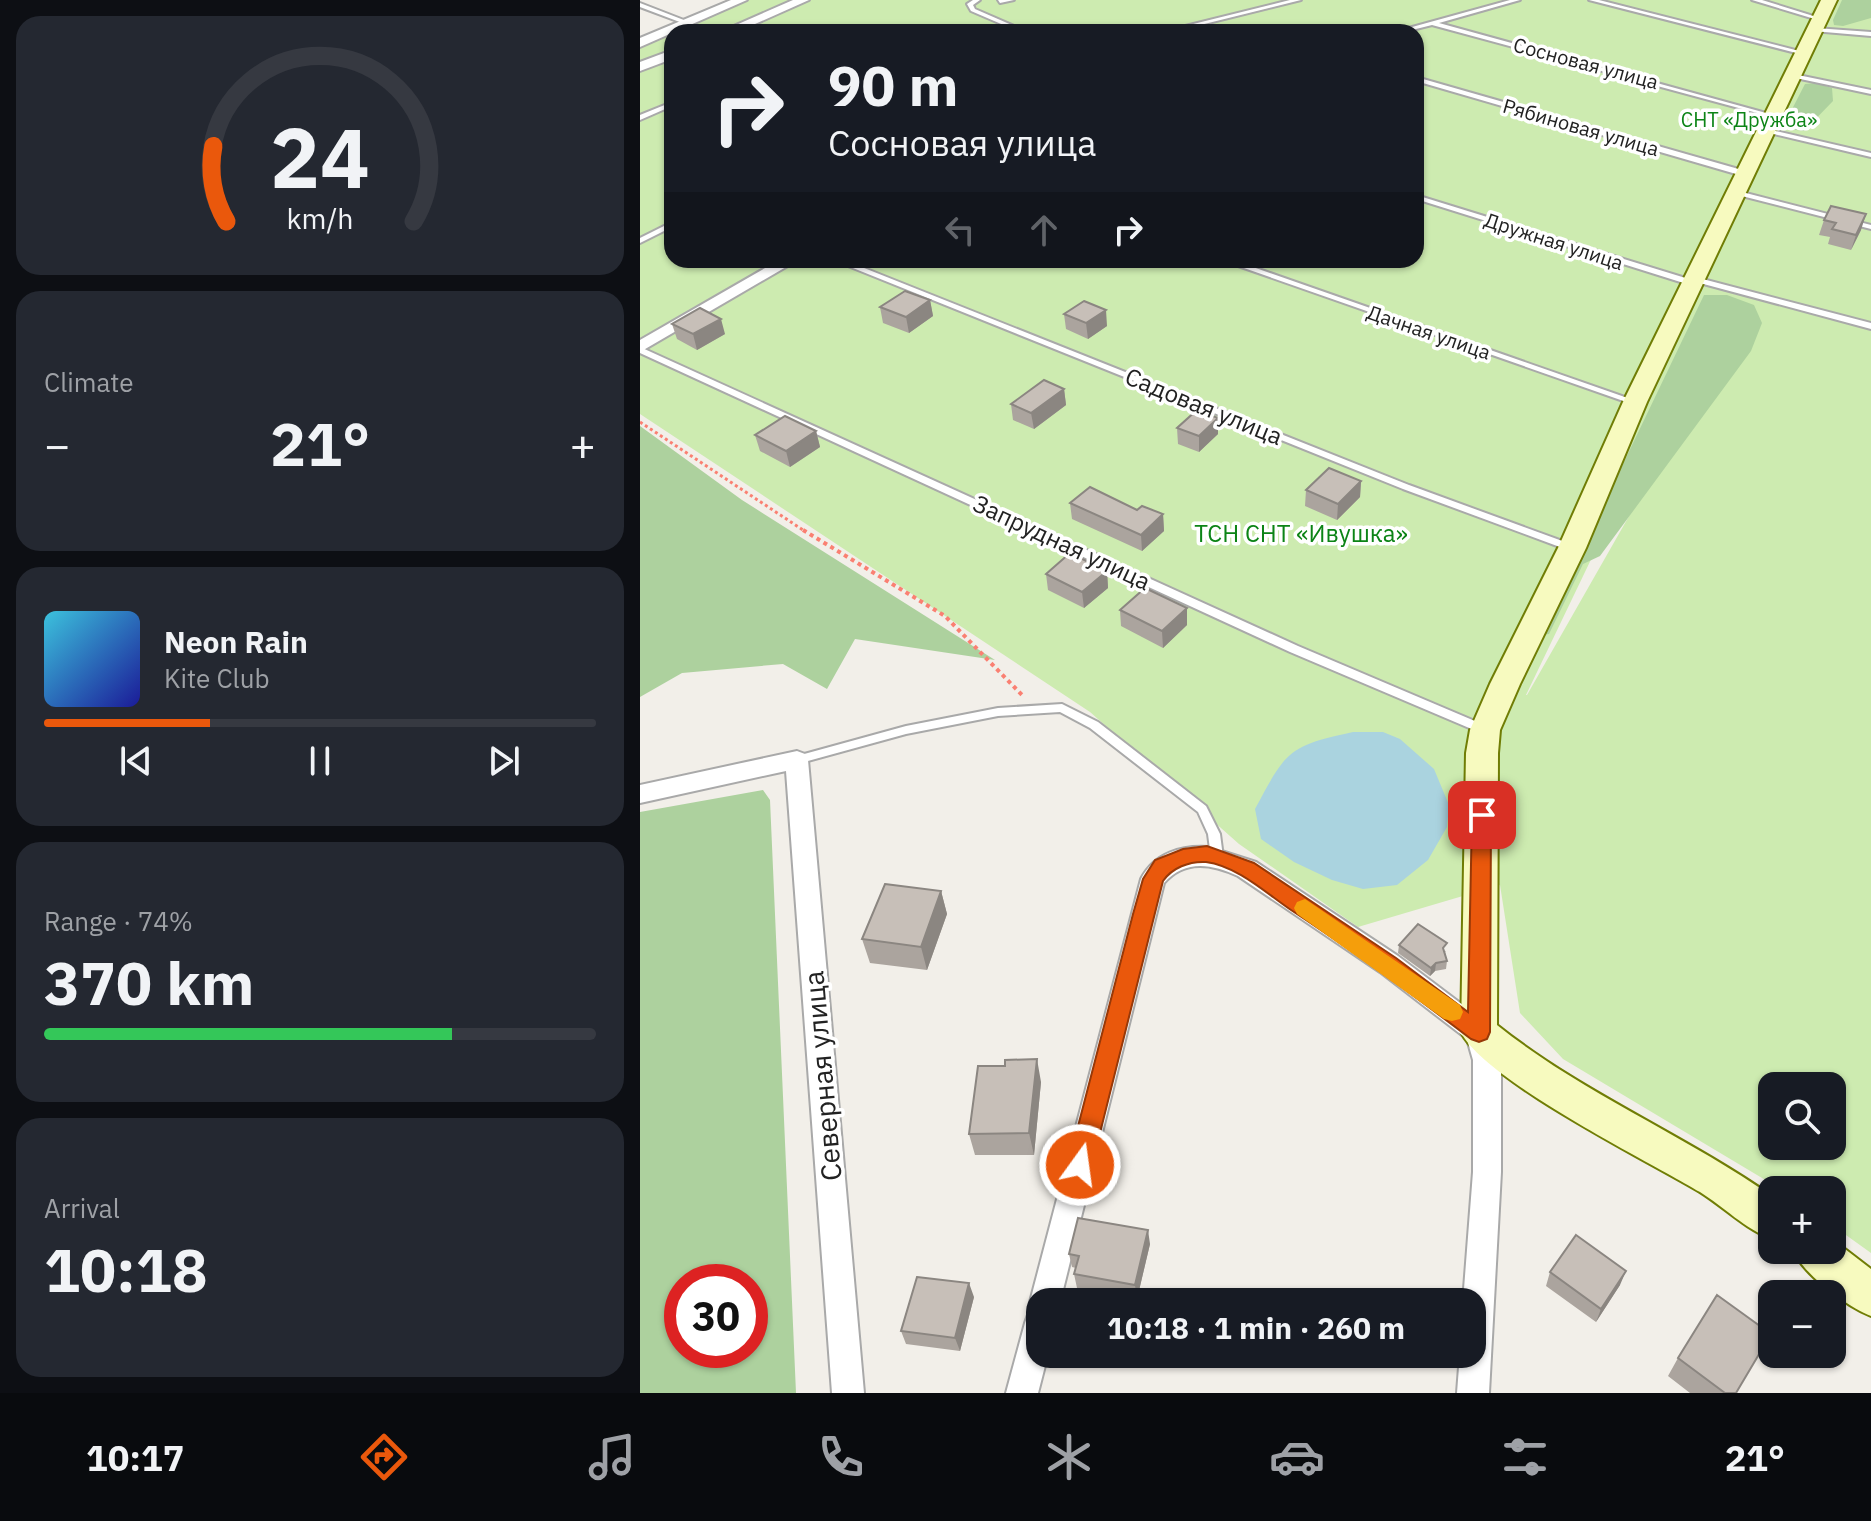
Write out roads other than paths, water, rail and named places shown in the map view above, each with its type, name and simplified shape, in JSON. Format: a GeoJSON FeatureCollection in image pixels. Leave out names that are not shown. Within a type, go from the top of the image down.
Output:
{"type":"FeatureCollection","features":[{"type":"Feature","properties":{"kind":"street"},"geometry":{"type":"LineString","coordinates":[[687,23],[741,0]]}},
{"type":"Feature","properties":{"kind":"street"},"geometry":{"type":"LineString","coordinates":[[745,24],[803,0]]}},
{"type":"Feature","properties":{"kind":"street"},"geometry":{"type":"LineString","coordinates":[[640,43],[664,33]]}},
{"type":"Feature","properties":{"kind":"street"},"geometry":{"type":"LineString","coordinates":[[1473,1393],[1487,1172],[1487,1060],[1479,1032],[1482,753],[1485,730],[1572,548],[1635,402],[1812,35]]}},
{"type":"Feature","properties":{"kind":"street"},"geometry":{"type":"LineString","coordinates":[[640,67],[664,57]]}},
{"type":"Feature","properties":{"kind":"street"},"geometry":{"type":"LineString","coordinates":[[640,348],[776,268]]}},
{"type":"Feature","properties":{"kind":"street"},"geometry":{"type":"LineString","coordinates":[[640,794],[797,760]]}},
{"type":"Feature","properties":{"kind":"street","name":"Северная улица"},"geometry":{"type":"LineString","coordinates":[[797,760],[848,1393]]}},
{"type":"Feature","properties":{"kind":"street"},"geometry":{"type":"LineString","coordinates":[[1049,1288],[1153,879],[1162,866],[1183,857],[1207,854],[1247,869],[1389,964],[1528,1072],[1717,1181],[1758,1210]]}},
{"type":"Feature","properties":{"kind":"street"},"geometry":{"type":"LineString","coordinates":[[1831,1264],[1871,1295]]}},
{"type":"Feature","properties":{"kind":"street"},"geometry":{"type":"LineString","coordinates":[[1022,1393],[1028,1368]]}},
{"type":"Feature","properties":{"kind":"lane"},"geometry":{"type":"LineString","coordinates":[[977,0],[970,4],[973,10],[1006,24]]}},
{"type":"Feature","properties":{"kind":"lane"},"geometry":{"type":"LineString","coordinates":[[1000,1],[1011,0]]}},
{"type":"Feature","properties":{"kind":"lane"},"geometry":{"type":"LineString","coordinates":[[1198,24],[1298,0]]}},
{"type":"Feature","properties":{"kind":"lane"},"geometry":{"type":"LineString","coordinates":[[1433,23],[1517,0]]}},
{"type":"Feature","properties":{"kind":"lane"},"geometry":{"type":"LineString","coordinates":[[1592,0],[1812,35],[1871,34]]}},
{"type":"Feature","properties":{"kind":"lane"},"geometry":{"type":"LineString","coordinates":[[1755,0],[1812,35],[1871,92]]}},
{"type":"Feature","properties":{"kind":"lane"},"geometry":{"type":"LineString","coordinates":[[640,5],[687,23]]}},
{"type":"Feature","properties":{"kind":"lane","name":"Сосновая улица"},"geometry":{"type":"LineString","coordinates":[[1424,25],[1433,23],[1871,155]]}},
{"type":"Feature","properties":{"kind":"lane","name":"Рябиновая улица"},"geometry":{"type":"LineString","coordinates":[[1424,82],[1871,227]]}},
{"type":"Feature","properties":{"kind":"lane"},"geometry":{"type":"LineString","coordinates":[[640,118],[664,108]]}},
{"type":"Feature","properties":{"kind":"lane","name":"Дружная улица"},"geometry":{"type":"LineString","coordinates":[[1424,199],[1694,281],[1871,326]]}},
{"type":"Feature","properties":{"kind":"lane"},"geometry":{"type":"LineString","coordinates":[[640,241],[664,228]]}},
{"type":"Feature","properties":{"kind":"lane","name":"Садовая улица"},"geometry":{"type":"LineString","coordinates":[[857,268],[1406,487],[1572,548]]}},
{"type":"Feature","properties":{"kind":"lane","name":"Дачная улица"},"geometry":{"type":"LineString","coordinates":[[1248,268],[1635,402]]}},
{"type":"Feature","properties":{"kind":"lane","name":"Запрудная улица"},"geometry":{"type":"LineString","coordinates":[[640,348],[1294,649],[1485,730]]}},
{"type":"Feature","properties":{"kind":"lane"},"geometry":{"type":"LineString","coordinates":[[797,760],[906,730],[998,712],[1062,708],[1094,725],[1202,809],[1214,834],[1217,857]]}},
{"type":"Feature","properties":{"kind":"water"},"geometry":{"type":"Polygon","coordinates":[[[1353,732],[1383,732],[1400,739],[1434,769],[1449,805],[1447,827],[1428,860],[1397,885],[1363,889],[1332,880],[1294,862],[1261,839],[1255,809],[1282,763],[1302,747],[1353,732]]]}},
{"type":"Feature","properties":{"kind":"park label","name":"СНТ «Дружба»"},"geometry":{"type":"Point","coordinates":[1749,119]}},
{"type":"Feature","properties":{"kind":"park label","name":"ТСН СНТ «Ивушка»"},"geometry":{"type":"Point","coordinates":[1301,533]}}]}
